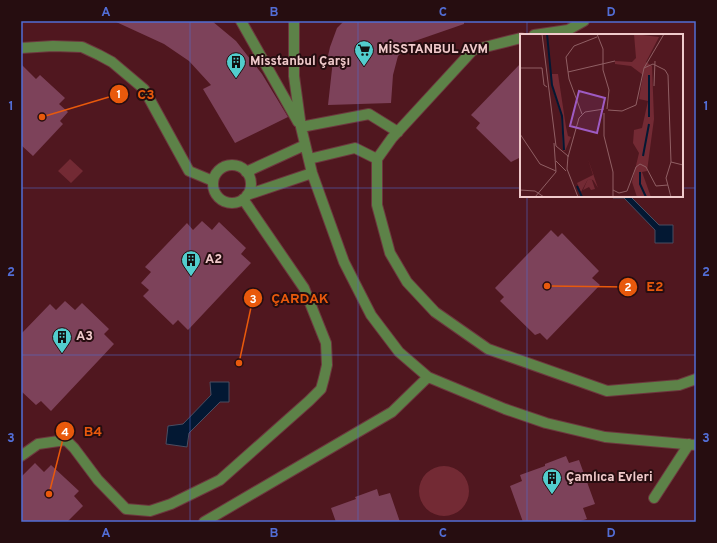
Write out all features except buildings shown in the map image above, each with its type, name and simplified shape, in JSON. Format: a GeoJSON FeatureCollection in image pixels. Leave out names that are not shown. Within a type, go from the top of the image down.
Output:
{"type":"FeatureCollection","features":[{"type":"Feature","properties":{"kind":"street"},"geometry":{"type":"LineString","coordinates":[[241,21],[301,127]]}},
{"type":"Feature","properties":{"kind":"street"},"geometry":{"type":"LineString","coordinates":[[294,21],[294,76],[301,127],[312,173],[344,262],[371,315],[399,352],[428,378],[505,409],[546,423],[605,437],[693,445]]}},
{"type":"Feature","properties":{"kind":"street"},"geometry":{"type":"LineString","coordinates":[[547,34],[560,33],[584,21]]}},
{"type":"Feature","properties":{"kind":"street"},"geometry":{"type":"LineString","coordinates":[[520,38],[473,50],[398,132],[377,158],[377,205],[390,253],[407,282],[434,312],[488,349],[607,391],[679,385],[696,380]]}},
{"type":"Feature","properties":{"kind":"street"},"geometry":{"type":"LineString","coordinates":[[21,48],[53,46],[82,47],[112,62],[144,89],[189,171],[214,181]]}},
{"type":"Feature","properties":{"kind":"street"},"geometry":{"type":"LineString","coordinates":[[301,127],[369,114],[398,132]]}},
{"type":"Feature","properties":{"kind":"street"},"geometry":{"type":"LineString","coordinates":[[246,172],[305,145]]}},
{"type":"Feature","properties":{"kind":"street"},"geometry":{"type":"LineString","coordinates":[[309,160],[355,148],[377,158]]}},
{"type":"Feature","properties":{"kind":"street"},"geometry":{"type":"LineString","coordinates":[[245,197],[250,190],[250,177],[242,168],[236,165],[224,166],[215,175],[214,187],[220,198],[231,202],[237,202],[245,197],[312,173]]}},
{"type":"Feature","properties":{"kind":"street"},"geometry":{"type":"LineString","coordinates":[[21,456],[38,444],[66,440],[74,448],[98,480],[126,509],[150,511],[171,504],[220,480],[309,401],[320,389],[327,365],[326,343],[304,288],[245,197]]}},
{"type":"Feature","properties":{"kind":"street"},"geometry":{"type":"LineString","coordinates":[[204,522],[392,412],[428,378]]}},
{"type":"Feature","properties":{"kind":"street"},"geometry":{"type":"LineString","coordinates":[[654,498],[693,445]]}},
{"type":"Feature","properties":{"kind":"shaded area"},"geometry":{"type":"Polygon","coordinates":[[[70,159],[83,171],[71,183],[58,171],[70,159]]]}},
{"type":"Feature","properties":{"kind":"shaded area"},"geometry":{"type":"Polygon","coordinates":[[[444,466],[454,468],[462,473],[467,481],[469,491],[467,501],[462,509],[454,514],[444,516],[434,514],[426,509],[421,501],[419,491],[421,481],[426,473],[434,468],[444,466]]]}},
{"type":"Feature","properties":{"kind":"water"},"geometry":{"type":"Polygon","coordinates":[[[631,197],[659,225],[673,225],[673,243],[655,243],[655,230],[624,198],[613,198],[631,197]]]}},
{"type":"Feature","properties":{"kind":"water"},"geometry":{"type":"Polygon","coordinates":[[[210,382],[229,382],[229,402],[220,402],[189,433],[187,447],[166,444],[168,426],[183,424],[211,395],[210,382]]]}},
{"type":"Feature","properties":{"kind":"place","name":"MİSSTANBUL AVM"},"geometry":{"type":"Point","coordinates":[364,67]}},
{"type":"Feature","properties":{"kind":"place","name":"Misstanbul Çarşı"},"geometry":{"type":"Point","coordinates":[236,79]}},
{"type":"Feature","properties":{"kind":"place","name":"C3"},"geometry":{"type":"Point","coordinates":[42,117]}},
{"type":"Feature","properties":{"kind":"place","name":"A2"},"geometry":{"type":"Point","coordinates":[191,277]}},
{"type":"Feature","properties":{"kind":"place","name":"E2"},"geometry":{"type":"Point","coordinates":[547,286]}},
{"type":"Feature","properties":{"kind":"place","name":"A3"},"geometry":{"type":"Point","coordinates":[62,354]}},
{"type":"Feature","properties":{"kind":"place","name":"ÇARDAK"},"geometry":{"type":"Point","coordinates":[239,363]}},
{"type":"Feature","properties":{"kind":"place","name":"B4"},"geometry":{"type":"Point","coordinates":[49,494]}},
{"type":"Feature","properties":{"kind":"place","name":"Çamlıca Evleri"},"geometry":{"type":"Point","coordinates":[552,495]}}]}
